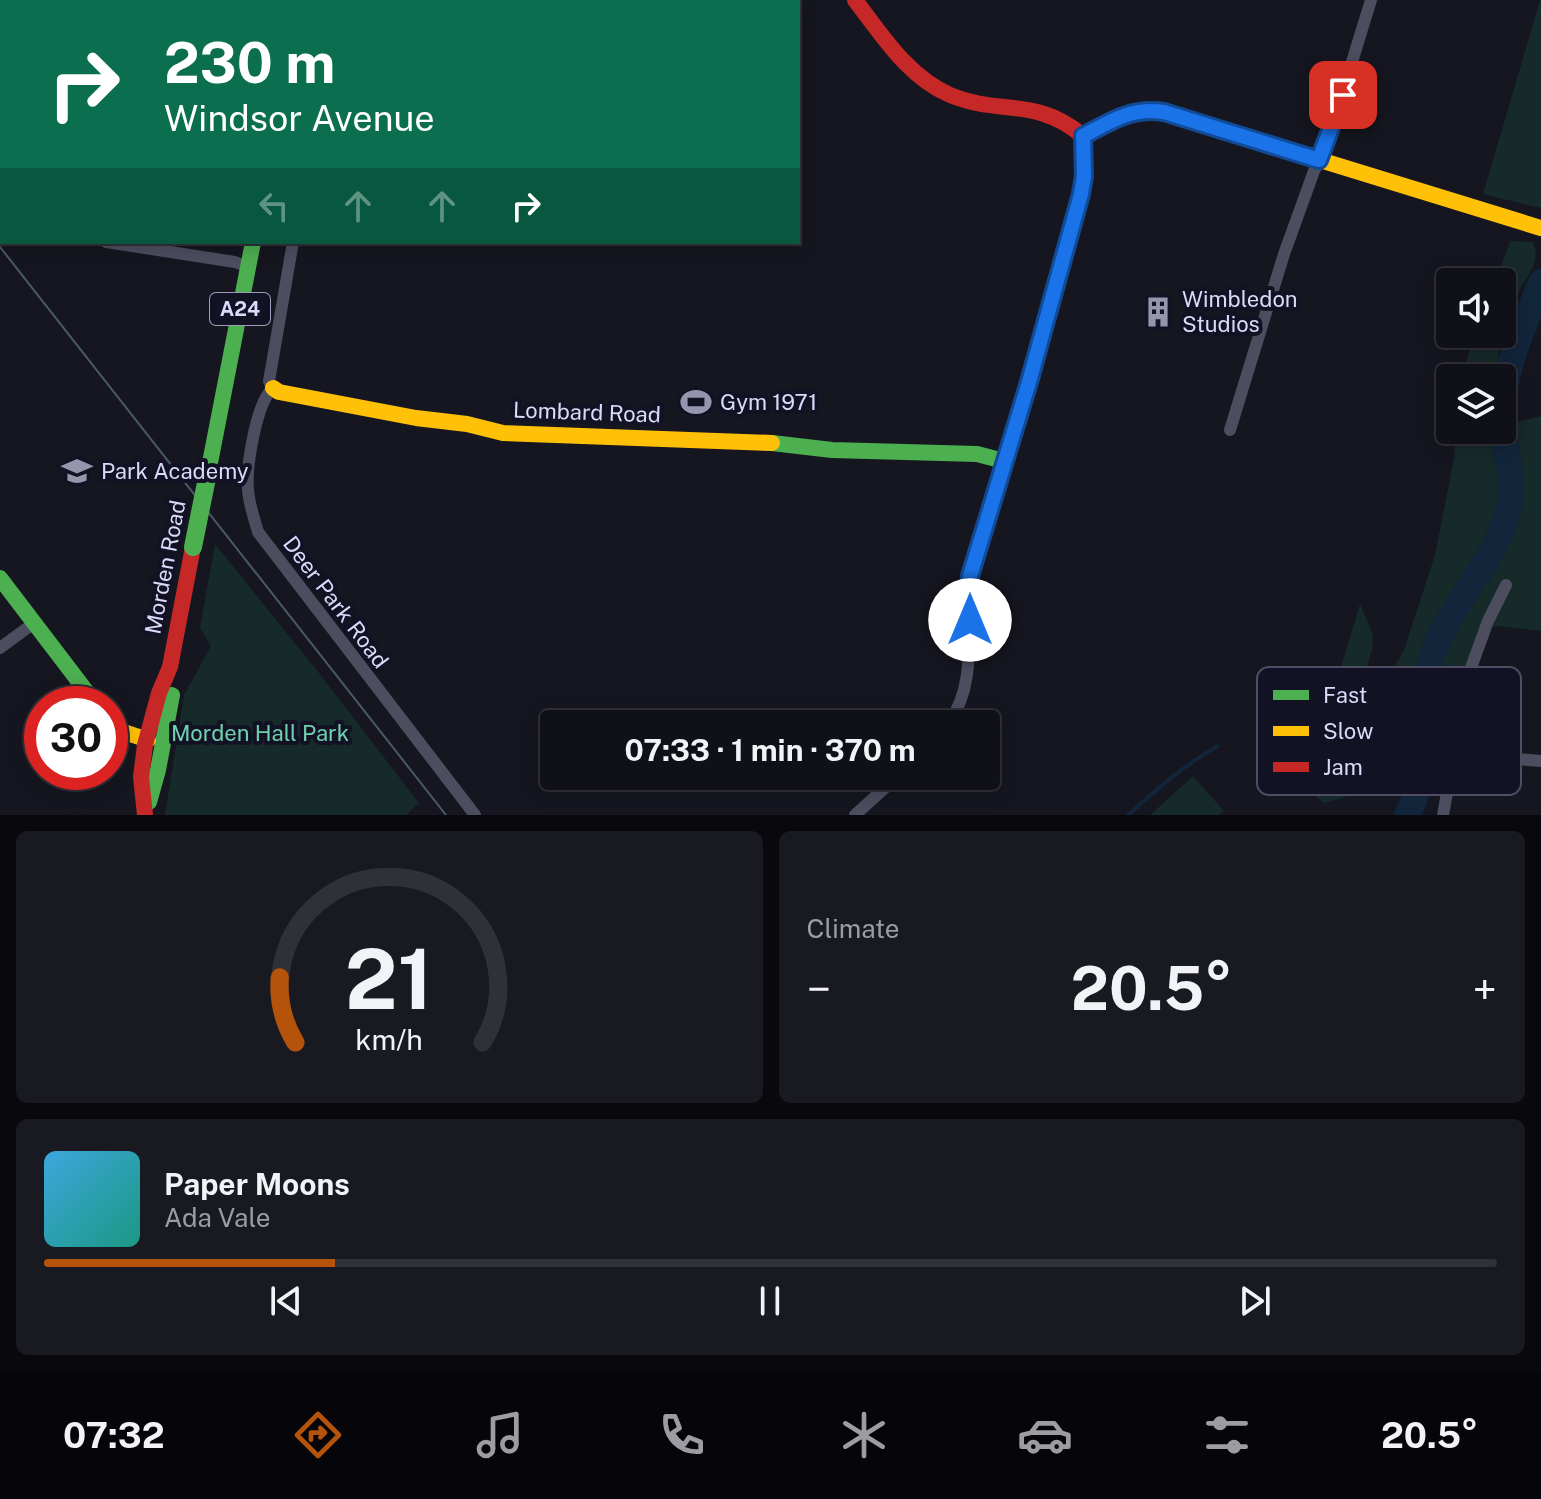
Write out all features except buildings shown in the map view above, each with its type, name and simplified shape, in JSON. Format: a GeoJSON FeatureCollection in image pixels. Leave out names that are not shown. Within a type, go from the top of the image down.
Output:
{"type":"FeatureCollection","features":[{"type":"Feature","properties":{"kind":"main road"},"geometry":{"type":"LineString","coordinates":[[855,0],[910,68],[949,95],[971,102],[1020,106],[1054,114],[1070,122],[1083,136],[1121,116],[1147,110],[1164,112],[1538,227]]}},
{"type":"Feature","properties":{"kind":"main road","name":"Morden Road"},"geometry":{"type":"LineString","coordinates":[[145,812],[141,789],[148,740],[162,682],[170,667],[253,244]]}},
{"type":"Feature","properties":{"kind":"main road","name":"Lombard Road"},"geometry":{"type":"LineString","coordinates":[[273,388],[279,392],[503,433],[776,443],[832,450],[977,454],[1004,461]]}},
{"type":"Feature","properties":{"kind":"main road"},"geometry":{"type":"LineString","coordinates":[[0,578],[82,686]]}},
{"type":"Feature","properties":{"kind":"main road","name":"Morden Road"},"geometry":{"type":"LineString","coordinates":[[145,812],[156,781],[174,685],[170,667]]}},
{"type":"Feature","properties":{"kind":"main road"},"geometry":{"type":"LineString","coordinates":[[128,733],[148,740]]}},
{"type":"Feature","properties":{"kind":"street"},"geometry":{"type":"LineString","coordinates":[[1230,430],[1284,254],[1325,150],[1371,0]]}},
{"type":"Feature","properties":{"kind":"street"},"geometry":{"type":"LineString","coordinates":[[955,710],[969,669],[970,576],[1081,194],[1083,136]]}},
{"type":"Feature","properties":{"kind":"street"},"geometry":{"type":"LineString","coordinates":[[119,244],[248,267]]}},
{"type":"Feature","properties":{"kind":"street"},"geometry":{"type":"LineString","coordinates":[[273,388],[269,381],[293,244]]}},
{"type":"Feature","properties":{"kind":"street","name":"Deer Park Road"},"geometry":{"type":"LineString","coordinates":[[273,388],[266,394],[260,412],[249,473],[249,498],[258,532],[475,815]]}},
{"type":"Feature","properties":{"kind":"street"},"geometry":{"type":"LineString","coordinates":[[1471,667],[1488,621],[1506,585]]}},
{"type":"Feature","properties":{"kind":"street"},"geometry":{"type":"LineString","coordinates":[[0,648],[34,623]]}},
{"type":"Feature","properties":{"kind":"street"},"geometry":{"type":"LineString","coordinates":[[1521,759],[1541,761]]}},
{"type":"Feature","properties":{"kind":"street"},"geometry":{"type":"LineString","coordinates":[[855,815],[883,790]]}},
{"type":"Feature","properties":{"kind":"street"},"geometry":{"type":"LineString","coordinates":[[1443,815],[1447,795]]}},
{"type":"Feature","properties":{"kind":"green space"},"geometry":{"type":"Polygon","coordinates":[[[1541,0],[1541,208],[1483,194],[1541,0]]]}},
{"type":"Feature","properties":{"kind":"green space"},"geometry":{"type":"Polygon","coordinates":[[[1510,241],[1533,242],[1536,256],[1533,267],[1516,297],[1516,268],[1500,268],[1510,241]]]}},
{"type":"Feature","properties":{"kind":"green space"},"geometry":{"type":"Polygon","coordinates":[[[1471,348],[1499,348],[1498,364],[1466,364],[1471,348]]]}},
{"type":"Feature","properties":{"kind":"green space"},"geometry":{"type":"Polygon","coordinates":[[[1541,416],[1541,631],[1499,626],[1483,629],[1467,667],[1395,667],[1404,650],[1435,555],[1455,444],[1516,444],[1516,421],[1541,416]]]}},
{"type":"Feature","properties":{"kind":"green space","name":"Morden Hall Park"},"geometry":{"type":"Polygon","coordinates":[[[215,544],[419,803],[406,815],[165,815],[184,695],[211,646],[200,628],[215,544]]]}},
{"type":"Feature","properties":{"kind":"green space"},"geometry":{"type":"Polygon","coordinates":[[[1360,604],[1373,635],[1367,667],[1341,667],[1360,604]]]}},
{"type":"Feature","properties":{"kind":"green space"},"geometry":{"type":"Polygon","coordinates":[[[1193,776],[1224,811],[1219,815],[1150,815],[1193,776]]]}},
{"type":"Feature","properties":{"kind":"green space"},"geometry":{"type":"Polygon","coordinates":[[[1314,795],[1345,795],[1345,797],[1324,803],[1314,795]]]}},
{"type":"Feature","properties":{"kind":"waterway"},"geometry":{"type":"LineString","coordinates":[[1429,667],[1446,625],[1493,549],[1509,508],[1510,476],[1503,423],[1505,387],[1514,351],[1541,282]]}},
{"type":"Feature","properties":{"kind":"waterway"},"geometry":{"type":"LineString","coordinates":[[1128,815],[1182,770],[1218,746]]}},
{"type":"Feature","properties":{"kind":"waterway"},"geometry":{"type":"LineString","coordinates":[[1407,815],[1416,795]]}},
{"type":"Feature","properties":{"kind":"tram line"},"geometry":{"type":"LineString","coordinates":[[0,247],[446,815]]}},
{"type":"Feature","properties":{"kind":"traffic: fast"},"geometry":{"type":"LineString","coordinates":[[208,473],[253,244]]}},
{"type":"Feature","properties":{"kind":"traffic: fast"},"geometry":{"type":"LineString","coordinates":[[772,443],[832,450],[977,454],[1004,461]]}},
{"type":"Feature","properties":{"kind":"traffic: fast"},"geometry":{"type":"LineString","coordinates":[[193,547],[208,473]]}},
{"type":"Feature","properties":{"kind":"traffic: fast"},"geometry":{"type":"LineString","coordinates":[[0,578],[82,686]]}},
{"type":"Feature","properties":{"kind":"traffic: fast"},"geometry":{"type":"LineString","coordinates":[[149,802],[172,695]]}},
{"type":"Feature","properties":{"kind":"traffic: slow"},"geometry":{"type":"LineString","coordinates":[[1174,115],[1541,228]]}},
{"type":"Feature","properties":{"kind":"traffic: slow"},"geometry":{"type":"LineString","coordinates":[[273,388],[279,392],[503,433],[772,443]]}},
{"type":"Feature","properties":{"kind":"traffic: slow"},"geometry":{"type":"LineString","coordinates":[[128,733],[148,740]]}},
{"type":"Feature","properties":{"kind":"traffic: jam"},"geometry":{"type":"LineString","coordinates":[[855,0],[909,66],[950,95],[985,105],[1033,111],[1066,124],[1083,136],[1127,115],[1149,111],[1174,115]]}},
{"type":"Feature","properties":{"kind":"traffic: jam"},"geometry":{"type":"LineString","coordinates":[[145,815],[141,777],[145,745],[159,693],[170,667],[193,547]]}},
{"type":"Feature","properties":{"kind":"place","name":"Wimbledon Studios"},"geometry":{"type":"Point","coordinates":[1158,312]}},
{"type":"Feature","properties":{"kind":"place","name":"Gym 1971"},"geometry":{"type":"Point","coordinates":[696,402]}},
{"type":"Feature","properties":{"kind":"place","name":"Park Academy"},"geometry":{"type":"Point","coordinates":[77,471]}},
{"type":"Feature","properties":{"kind":"route"},"geometry":{"type":"LineString","coordinates":[[970,620],[970,576],[1029,382],[1081,194],[1083,136],[1121,116],[1147,110],[1164,112],[1319,160],[1343,95]]}}]}
